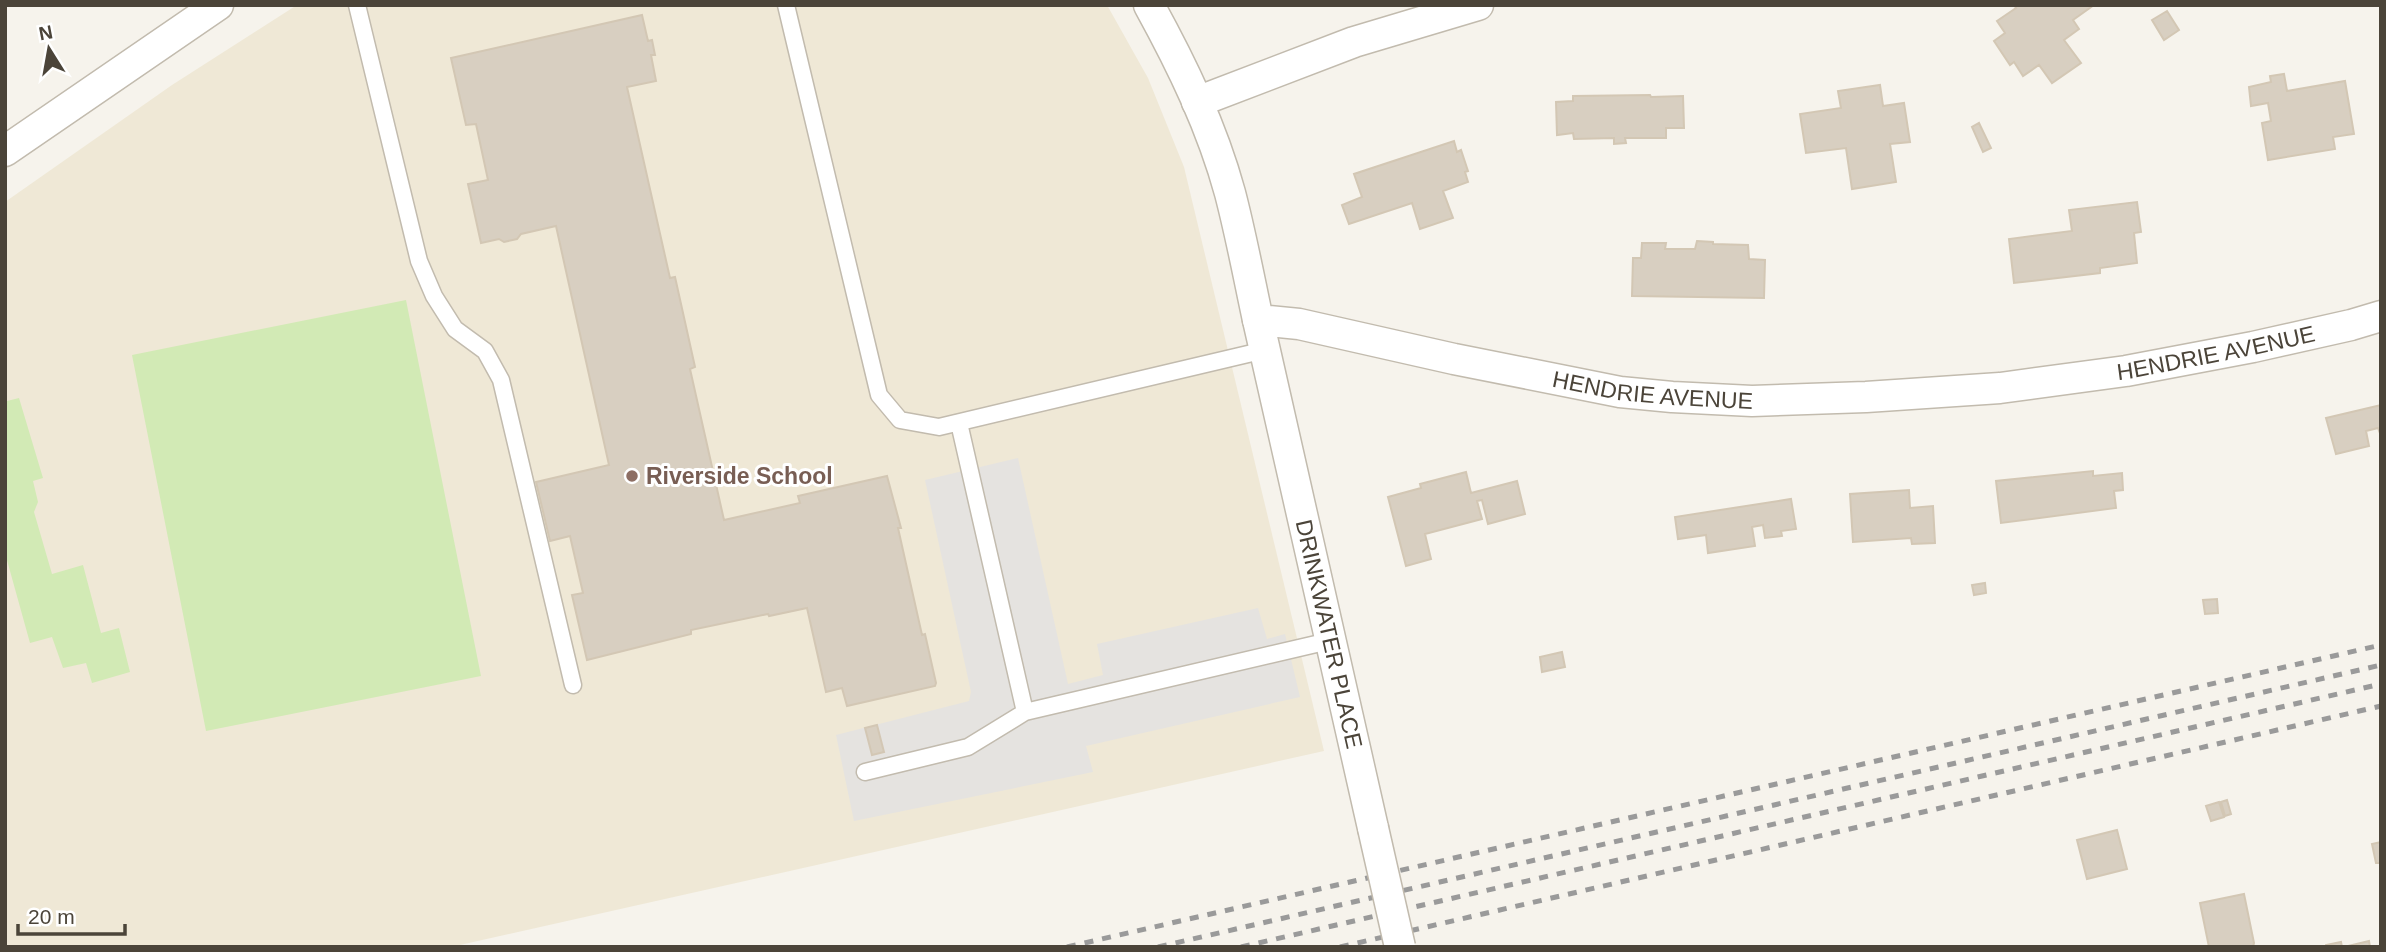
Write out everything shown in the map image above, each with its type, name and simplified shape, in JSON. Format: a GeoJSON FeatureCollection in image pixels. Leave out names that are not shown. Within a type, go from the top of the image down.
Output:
{"type":"FeatureCollection","features":[{"type":"Feature","properties":{"kind":"street"},"geometry":{"type":"LineString","coordinates":[[5,151],[218,5]]}},
{"type":"Feature","properties":{"kind":"street"},"geometry":{"type":"LineString","coordinates":[[1149,5],[1178,58],[1197,102],[1230,194],[1258,320]]}},
{"type":"Feature","properties":{"kind":"street"},"geometry":{"type":"LineString","coordinates":[[1197,102],[1354,42],[1478,5]]}},
{"type":"Feature","properties":{"kind":"street","name":"HENDRIE AVENUE"},"geometry":{"type":"LineString","coordinates":[[1258,320],[1299,324],[1454,359],[1620,392],[1752,401],[2000,388],[2126,371],[2253,347],[2381,316]]}},
{"type":"Feature","properties":{"kind":"street","name":"DRINKWATER PLACE"},"geometry":{"type":"LineString","coordinates":[[1258,320],[1400,947]]}},
{"type":"Feature","properties":{"kind":"lane"},"geometry":{"type":"LineString","coordinates":[[357,5],[419,261],[434,296],[455,329],[485,351],[501,380],[573,685]]}},
{"type":"Feature","properties":{"kind":"lane"},"geometry":{"type":"LineString","coordinates":[[786,5],[878,395],[900,420],[939,427],[1265,350]]}},
{"type":"Feature","properties":{"kind":"lane"},"geometry":{"type":"LineString","coordinates":[[958,423],[1025,712]]}},
{"type":"Feature","properties":{"kind":"lane"},"geometry":{"type":"LineString","coordinates":[[865,772],[968,747],[1025,712],[1329,641]]}},
{"type":"Feature","properties":{"kind":"shaded area","name":"Riverside School"},"geometry":{"type":"Polygon","coordinates":[[[297,5],[1107,5],[1148,78],[1184,167],[1324,751],[451,947],[5,947],[5,202],[172,85],[297,5]]]}},
{"type":"Feature","properties":{"kind":"shaded area"},"geometry":{"type":"Polygon","coordinates":[[[1018,458],[1068,684],[1103,675],[1097,644],[1258,608],[1267,639],[1285,634],[1300,697],[1086,746],[1093,772],[854,821],[836,735],[969,701],[971,692],[925,480],[1018,458]]]}},
{"type":"Feature","properties":{"kind":"green space"},"geometry":{"type":"Polygon","coordinates":[[[406,300],[481,676],[206,731],[132,355],[406,300]]]}},
{"type":"Feature","properties":{"kind":"green space"},"geometry":{"type":"Polygon","coordinates":[[[5,394],[7,401],[19,398],[43,478],[33,481],[38,502],[34,512],[52,574],[83,565],[101,633],[119,628],[130,672],[92,683],[86,663],[63,668],[52,637],[30,643],[5,553],[5,394]]]}},
{"type":"Feature","properties":{"kind":"building"},"geometry":{"type":"Polygon","coordinates":[[[2014,5],[2094,5],[2073,20],[2079,29],[2064,40],[2081,63],[2052,83],[2039,65],[2023,76],[2014,62],[2010,65],[1994,41],[2005,33],[1997,21],[2016,8],[2014,5]]]}},
{"type":"Feature","properties":{"kind":"building"},"geometry":{"type":"Polygon","coordinates":[[[2167,11],[2179,30],[2164,40],[2152,20],[2167,11]]]}},
{"type":"Feature","properties":{"kind":"building"},"geometry":{"type":"Polygon","coordinates":[[[642,15],[648,41],[652,40],[655,55],[651,55],[656,81],[627,87],[670,278],[675,277],[695,367],[690,369],[724,520],[800,503],[798,496],[887,476],[935,686],[847,706],[842,688],[826,692],[807,608],[691,630],[691,634],[587,660],[572,595],[583,593],[570,536],[550,541],[536,482],[609,465],[556,226],[521,234],[517,239],[504,242],[499,239],[481,243],[468,184],[488,180],[476,124],[466,125],[451,58],[642,15]]]}},
{"type":"Feature","properties":{"kind":"building"},"geometry":{"type":"Polygon","coordinates":[[[2284,74],[2287,91],[2345,81],[2354,134],[2333,137],[2335,149],[2268,160],[2262,123],[2271,121],[2268,103],[2251,106],[2249,87],[2271,82],[2270,76],[2284,74]]]}},
{"type":"Feature","properties":{"kind":"building"},"geometry":{"type":"Polygon","coordinates":[[[1880,85],[1883,106],[1904,103],[1910,142],[1890,144],[1896,182],[1852,189],[1846,148],[1806,153],[1800,114],[1841,108],[1838,91],[1880,85]]]}},
{"type":"Feature","properties":{"kind":"building"},"geometry":{"type":"Polygon","coordinates":[[[1573,96],[1683,96],[1684,128],[1666,128],[1666,138],[1625,138],[1626,143],[1614,144],[1614,138],[1574,139],[1573,133],[1557,135],[1556,102],[1573,101],[1573,96]]]}},
{"type":"Feature","properties":{"kind":"building"},"geometry":{"type":"Polygon","coordinates":[[[1979,123],[1991,148],[1983,152],[1972,127],[1979,123]]]}},
{"type":"Feature","properties":{"kind":"building"},"geometry":{"type":"Polygon","coordinates":[[[1454,141],[1457,152],[1461,150],[1468,171],[1465,172],[1468,182],[1443,191],[1453,218],[1420,229],[1412,203],[1349,224],[1342,205],[1362,197],[1354,174],[1454,141]]]}},
{"type":"Feature","properties":{"kind":"building"},"geometry":{"type":"Polygon","coordinates":[[[2137,202],[2141,232],[2134,233],[2137,263],[2100,268],[2100,273],[2014,283],[2009,239],[2072,231],[2069,210],[2137,202]]]}},
{"type":"Feature","properties":{"kind":"building"},"geometry":{"type":"Polygon","coordinates":[[[1697,241],[1748,245],[1749,259],[1765,260],[1764,298],[1632,296],[1633,258],[1641,258],[1642,243],[1666,243],[1665,249],[1695,249],[1697,241]]]}},
{"type":"Feature","properties":{"kind":"building"},"geometry":{"type":"Polygon","coordinates":[[[2381,405],[2381,436],[2378,428],[2366,431],[2369,446],[2336,454],[2326,418],[2381,405]]]}},
{"type":"Feature","properties":{"kind":"building"},"geometry":{"type":"Polygon","coordinates":[[[2093,471],[2093,476],[2122,473],[2123,490],[2114,491],[2116,508],[2001,523],[1996,481],[2093,471]]]}},
{"type":"Feature","properties":{"kind":"building"},"geometry":{"type":"Polygon","coordinates":[[[1466,472],[1471,493],[1517,481],[1525,514],[1488,524],[1482,500],[1477,501],[1482,519],[1425,534],[1431,559],[1406,566],[1388,497],[1421,488],[1420,484],[1466,472]]]}},
{"type":"Feature","properties":{"kind":"building"},"geometry":{"type":"Polygon","coordinates":[[[1909,490],[1910,508],[1933,506],[1935,543],[1912,544],[1911,538],[1853,542],[1850,494],[1909,490]]]}},
{"type":"Feature","properties":{"kind":"building"},"geometry":{"type":"Polygon","coordinates":[[[1791,499],[1796,529],[1781,531],[1782,536],[1765,538],[1763,525],[1752,527],[1755,546],[1708,553],[1706,535],[1678,539],[1675,517],[1791,499]]]}},
{"type":"Feature","properties":{"kind":"building"},"geometry":{"type":"Polygon","coordinates":[[[1985,583],[1986,593],[1974,595],[1972,585],[1985,583]]]}},
{"type":"Feature","properties":{"kind":"building"},"geometry":{"type":"Polygon","coordinates":[[[2217,599],[2218,613],[2205,614],[2203,600],[2217,599]]]}},
{"type":"Feature","properties":{"kind":"building"},"geometry":{"type":"Polygon","coordinates":[[[1562,652],[1565,667],[1542,672],[1540,657],[1562,652]]]}},
{"type":"Feature","properties":{"kind":"building"},"geometry":{"type":"Polygon","coordinates":[[[877,725],[884,752],[872,755],[865,728],[877,725]]]}},
{"type":"Feature","properties":{"kind":"building"},"geometry":{"type":"Polygon","coordinates":[[[2227,800],[2231,814],[2225,816],[2221,802],[2227,800]]]}},
{"type":"Feature","properties":{"kind":"building"},"geometry":{"type":"Polygon","coordinates":[[[2219,802],[2224,817],[2211,821],[2206,806],[2219,802]]]}},
{"type":"Feature","properties":{"kind":"building"},"geometry":{"type":"Polygon","coordinates":[[[2117,830],[2127,869],[2087,879],[2077,840],[2117,830]]]}},
{"type":"Feature","properties":{"kind":"building"},"geometry":{"type":"Polygon","coordinates":[[[2381,842],[2381,863],[2376,863],[2372,844],[2381,842]]]}},
{"type":"Feature","properties":{"kind":"building"},"geometry":{"type":"Polygon","coordinates":[[[2244,894],[2253,947],[2209,947],[2200,903],[2244,894]]]}},
{"type":"Feature","properties":{"kind":"building"},"geometry":{"type":"Polygon","coordinates":[[[2369,941],[2370,947],[2344,947],[2369,941]]]}},
{"type":"Feature","properties":{"kind":"building"},"geometry":{"type":"Polygon","coordinates":[[[2341,942],[2342,947],[2326,947],[2326,945],[2341,942]]]}},
{"type":"Feature","properties":{"kind":"railway"},"geometry":{"type":"LineString","coordinates":[[1067,947],[2381,645]]}},
{"type":"Feature","properties":{"kind":"railway"},"geometry":{"type":"LineString","coordinates":[[1158,947],[2381,665]]}},
{"type":"Feature","properties":{"kind":"railway"},"geometry":{"type":"LineString","coordinates":[[1241,947],[2381,684]]}},
{"type":"Feature","properties":{"kind":"railway"},"geometry":{"type":"LineString","coordinates":[[1340,947],[2381,706]]}},
{"type":"Feature","properties":{"kind":"place","name":"Riverside School"},"geometry":{"type":"Point","coordinates":[632,476]}}]}
